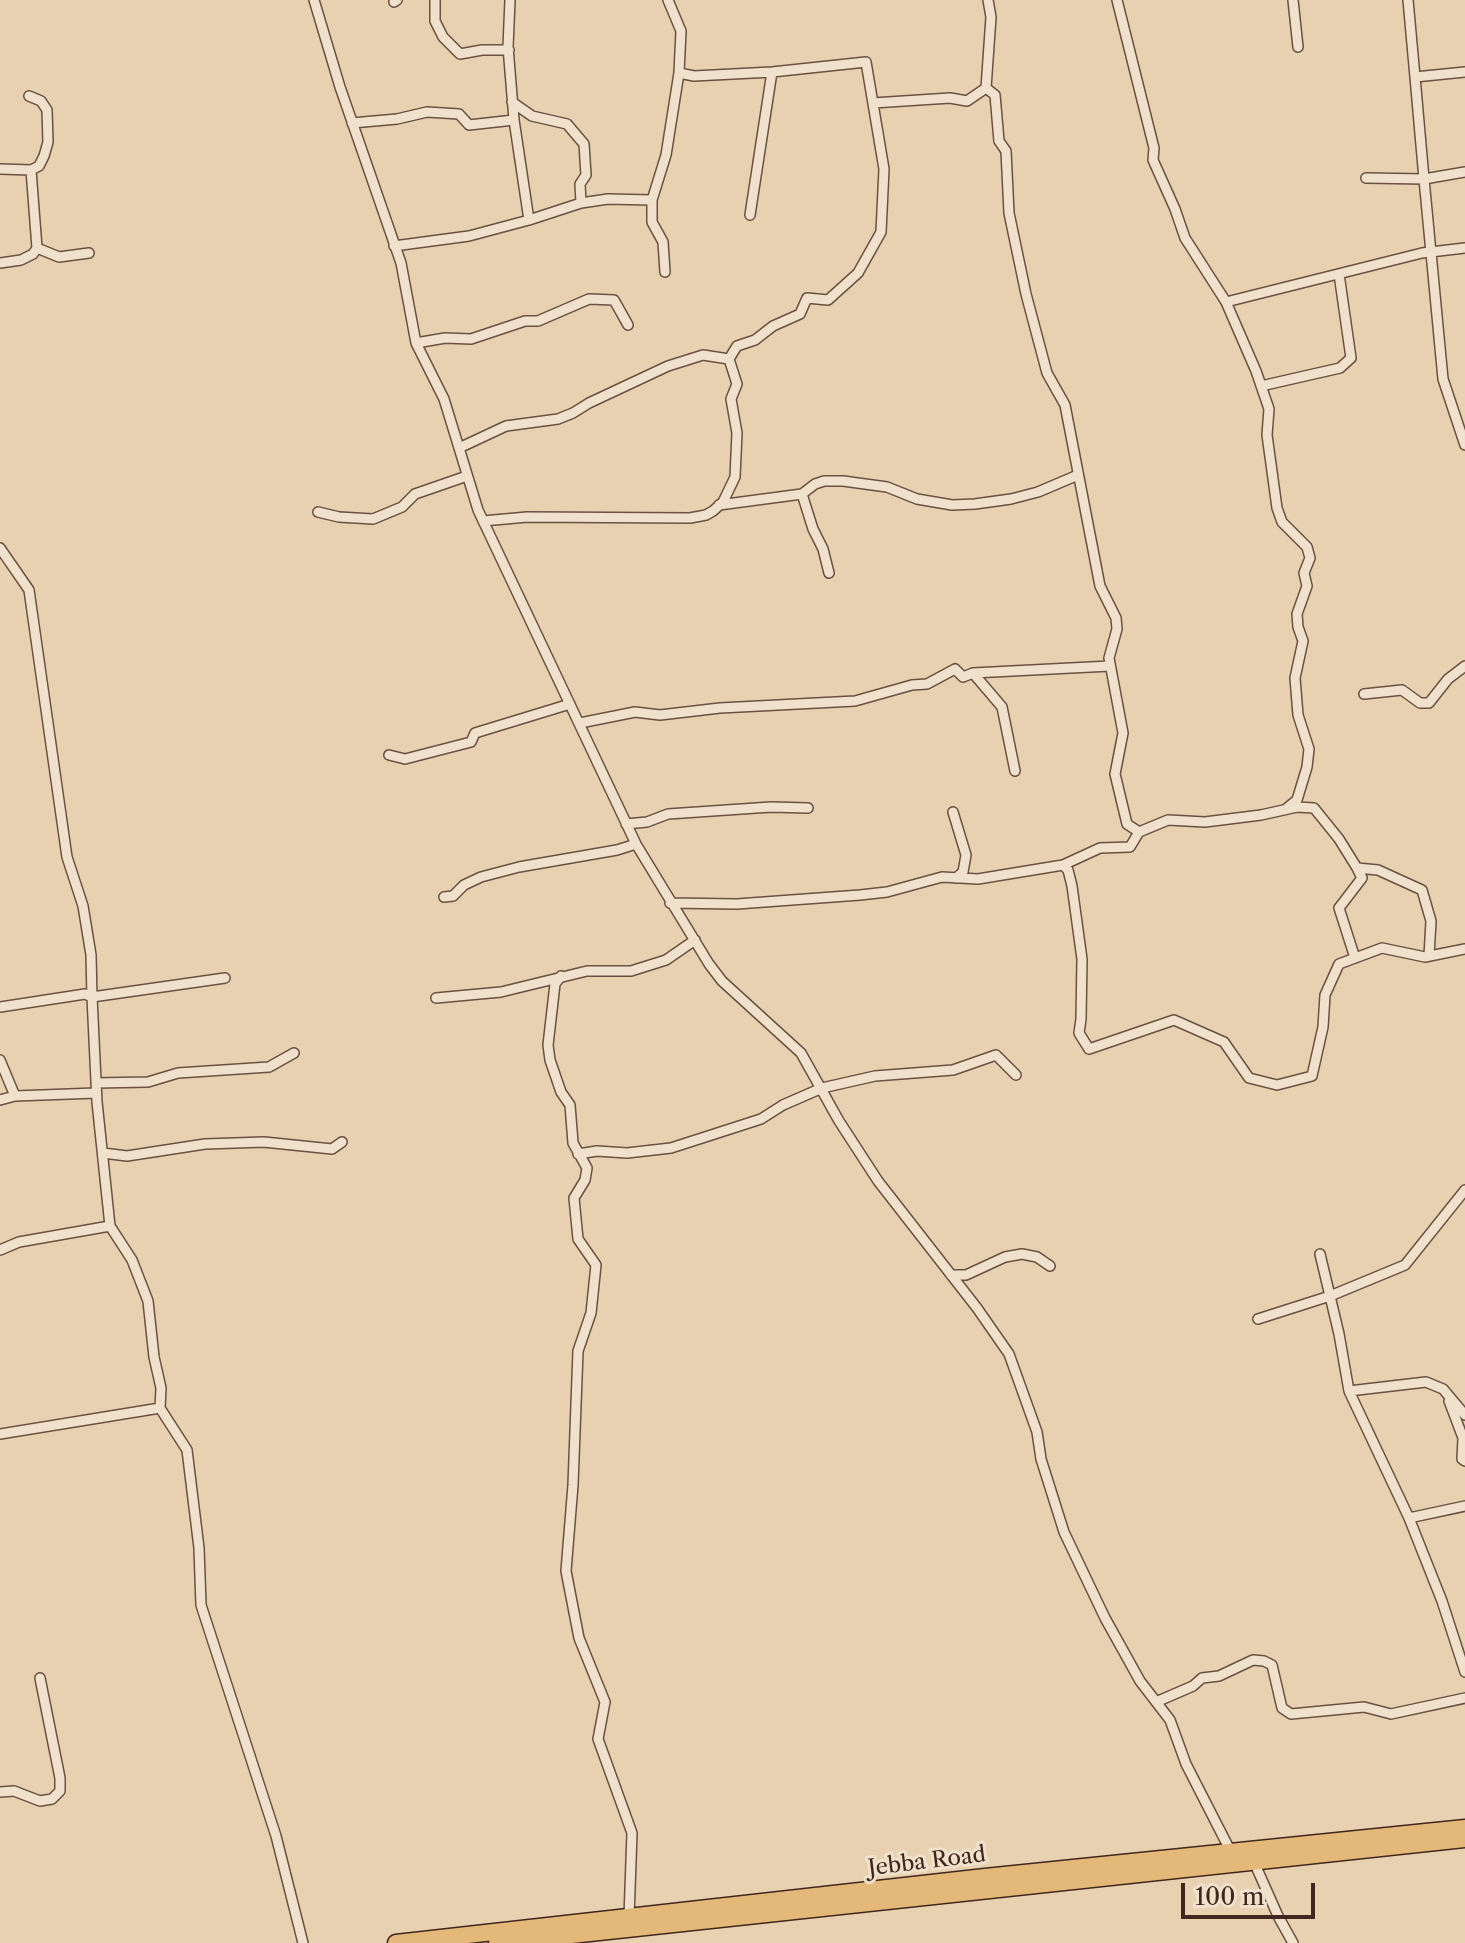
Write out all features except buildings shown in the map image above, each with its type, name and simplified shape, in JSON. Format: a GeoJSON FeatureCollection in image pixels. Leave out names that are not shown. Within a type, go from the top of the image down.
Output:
{"type":"FeatureCollection","features":[{"type":"Feature","properties":{"kind":"highway","name":"Jebba Road"},"geometry":{"type":"LineString","coordinates":[[396,1943],[1465,1828]]}},
{"type":"Feature","properties":{"kind":"highway"},"geometry":{"type":"LineString","coordinates":[[497,1943],[585,1938],[1465,1839]]}},
{"type":"Feature","properties":{"kind":"street"},"geometry":{"type":"LineString","coordinates":[[314,0],[368,171],[385,212],[409,300],[416,343],[444,399],[483,521],[626,824],[670,903],[722,981],[801,1053],[839,1121],[878,1181],[1009,1354],[1037,1432],[1041,1459],[1064,1532],[1140,1681],[1170,1720],[1186,1764],[1231,1852]]}},
{"type":"Feature","properties":{"kind":"street"},"geometry":{"type":"LineString","coordinates":[[435,0],[435,21],[443,37],[460,54],[509,50]]}},
{"type":"Feature","properties":{"kind":"street"},"geometry":{"type":"LineString","coordinates":[[510,0],[512,102],[529,220]]}},
{"type":"Feature","properties":{"kind":"street"},"geometry":{"type":"LineString","coordinates":[[665,272],[663,242],[652,222],[652,200],[666,155],[679,73],[681,31],[668,0]]}},
{"type":"Feature","properties":{"kind":"street"},"geometry":{"type":"LineString","coordinates":[[986,88],[991,17],[988,0]]}},
{"type":"Feature","properties":{"kind":"street"},"geometry":{"type":"LineString","coordinates":[[1117,0],[1154,148],[1153,160],[1185,238],[1226,302],[1261,386],[1269,409],[1267,435],[1277,508],[1282,522],[1307,547],[1310,558],[1304,573],[1307,586],[1297,614],[1303,641],[1295,678],[1298,715],[1309,749],[1297,800],[1286,809]]}},
{"type":"Feature","properties":{"kind":"street"},"geometry":{"type":"LineString","coordinates":[[1293,0],[1298,47]]}},
{"type":"Feature","properties":{"kind":"street"},"geometry":{"type":"LineString","coordinates":[[1408,0],[1443,379],[1465,445]]}},
{"type":"Feature","properties":{"kind":"street"},"geometry":{"type":"LineString","coordinates":[[483,521],[527,517],[690,518],[706,515],[719,505],[731,489],[735,477],[737,433],[731,399],[737,384],[729,359],[737,346],[755,340],[773,326],[800,314],[807,298],[828,300],[858,273],[881,232],[884,169],[866,62],[772,72],[694,76],[679,73]]}},
{"type":"Feature","properties":{"kind":"street"},"geometry":{"type":"LineString","coordinates":[[750,215],[772,72]]}},
{"type":"Feature","properties":{"kind":"street"},"geometry":{"type":"LineString","coordinates":[[1415,77],[1465,72]]}},
{"type":"Feature","properties":{"kind":"street"},"geometry":{"type":"LineString","coordinates":[[873,103],[950,98],[967,101],[986,88]]}},
{"type":"Feature","properties":{"kind":"street"},"geometry":{"type":"LineString","coordinates":[[986,88],[995,95],[999,141],[1006,151],[1009,213],[1026,294],[1047,373],[1065,405],[1100,586],[1116,618],[1117,629],[1109,658],[1123,733],[1115,774],[1127,824],[1139,832]]}},
{"type":"Feature","properties":{"kind":"street"},"geometry":{"type":"LineString","coordinates":[[0,169],[31,170],[39,166],[44,156],[48,142],[47,110],[41,101],[29,96]]}},
{"type":"Feature","properties":{"kind":"street"},"geometry":{"type":"LineString","coordinates":[[512,102],[532,116],[567,124],[584,144],[586,175],[580,184],[581,203]]}},
{"type":"Feature","properties":{"kind":"street"},"geometry":{"type":"LineString","coordinates":[[352,123],[397,119],[427,112],[459,114],[469,125],[514,120]]}},
{"type":"Feature","properties":{"kind":"street"},"geometry":{"type":"LineString","coordinates":[[0,263],[21,260],[37,248],[31,170]]}},
{"type":"Feature","properties":{"kind":"street"},"geometry":{"type":"LineString","coordinates":[[1366,178],[1424,179],[1465,172]]}},
{"type":"Feature","properties":{"kind":"street"},"geometry":{"type":"LineString","coordinates":[[394,246],[469,236],[581,203],[608,199],[652,200]]}},
{"type":"Feature","properties":{"kind":"street"},"geometry":{"type":"LineString","coordinates":[[37,248],[59,257],[89,253]]}},
{"type":"Feature","properties":{"kind":"street"},"geometry":{"type":"LineString","coordinates":[[1226,302],[1432,252],[1465,248]]}},
{"type":"Feature","properties":{"kind":"street"},"geometry":{"type":"LineString","coordinates":[[1261,386],[1340,368],[1351,358],[1339,274]]}},
{"type":"Feature","properties":{"kind":"street"},"geometry":{"type":"LineString","coordinates":[[416,343],[445,338],[471,339],[525,321],[538,321],[589,299],[614,300],[628,325]]}},
{"type":"Feature","properties":{"kind":"street"},"geometry":{"type":"LineString","coordinates":[[459,448],[506,426],[565,416],[668,366],[703,355],[729,359]]}},
{"type":"Feature","properties":{"kind":"street"},"geometry":{"type":"LineString","coordinates":[[719,505],[802,494],[824,481],[887,487],[917,499],[952,505],[975,504],[1024,496],[1078,475]]}},
{"type":"Feature","properties":{"kind":"street"},"geometry":{"type":"LineString","coordinates":[[318,512],[373,519],[402,507],[415,494],[467,476]]}},
{"type":"Feature","properties":{"kind":"street"},"geometry":{"type":"LineString","coordinates":[[802,494],[829,573]]}},
{"type":"Feature","properties":{"kind":"street"},"geometry":{"type":"LineString","coordinates":[[0,548],[29,590],[67,857],[83,906],[91,955],[96,1088],[110,1226],[132,1260],[148,1301],[161,1388],[160,1408],[187,1450],[199,1548],[201,1605],[276,1836],[303,1943]]}},
{"type":"Feature","properties":{"kind":"street"},"geometry":{"type":"LineString","coordinates":[[580,723],[635,712],[660,715],[720,708],[855,701],[912,685],[927,684],[955,669],[963,677],[973,673],[1110,666]]}},
{"type":"Feature","properties":{"kind":"street"},"geometry":{"type":"LineString","coordinates":[[1364,694],[1402,690],[1420,703],[1429,703],[1448,679],[1465,666]]}},
{"type":"Feature","properties":{"kind":"street"},"geometry":{"type":"LineString","coordinates":[[973,673],[1002,707],[1015,771]]}},
{"type":"Feature","properties":{"kind":"street"},"geometry":{"type":"LineString","coordinates":[[389,755],[405,759],[471,742],[475,733],[570,704]]}},
{"type":"Feature","properties":{"kind":"street"},"geometry":{"type":"LineString","coordinates":[[626,824],[647,822],[668,814],[771,807],[808,808]]}},
{"type":"Feature","properties":{"kind":"street"},"geometry":{"type":"LineString","coordinates":[[670,903],[737,904],[836,897],[887,892],[942,877],[978,879],[1063,865],[1100,848],[1130,847],[1139,832],[1168,820],[1205,822],[1286,809],[1314,808],[1339,839],[1362,878],[1339,908],[1355,958]]}},
{"type":"Feature","properties":{"kind":"street"},"geometry":{"type":"LineString","coordinates":[[953,812],[966,855],[963,872],[956,878]]}},
{"type":"Feature","properties":{"kind":"street"},"geometry":{"type":"LineString","coordinates":[[444,897],[453,896],[464,885],[481,877],[636,844]]}},
{"type":"Feature","properties":{"kind":"street"},"geometry":{"type":"LineString","coordinates":[[1063,865],[1068,870],[1072,886],[1082,959],[1079,1033],[1089,1049],[1174,1020],[1224,1042],[1249,1078],[1277,1085],[1312,1076],[1323,1027],[1325,995],[1339,964],[1382,948],[1429,956],[1465,949]]}},
{"type":"Feature","properties":{"kind":"street"},"geometry":{"type":"LineString","coordinates":[[1357,868],[1378,870],[1422,890],[1431,921],[1429,956]]}},
{"type":"Feature","properties":{"kind":"street"},"geometry":{"type":"LineString","coordinates":[[436,998],[501,992],[587,971],[631,971],[666,960],[695,940]]}},
{"type":"Feature","properties":{"kind":"street"},"geometry":{"type":"LineString","coordinates":[[561,976],[555,984],[548,1045],[561,1092],[570,1105],[573,1143],[587,1168],[585,1180],[574,1198],[578,1239],[596,1265],[591,1313],[578,1351],[575,1459],[566,1571],[579,1638],[605,1702],[598,1739],[632,1833],[629,1917]]}},
{"type":"Feature","properties":{"kind":"street"},"geometry":{"type":"LineString","coordinates":[[0,1007],[225,978]]}},
{"type":"Feature","properties":{"kind":"street"},"geometry":{"type":"LineString","coordinates":[[537,983],[546,987],[553,996]]}},
{"type":"Feature","properties":{"kind":"street"},"geometry":{"type":"LineString","coordinates":[[0,1100],[148,1082],[178,1073],[269,1067],[294,1053]]}},
{"type":"Feature","properties":{"kind":"street"},"geometry":{"type":"LineString","coordinates":[[578,1154],[671,1148],[761,1119],[783,1105],[822,1088],[875,1076],[953,1070],[996,1055],[1016,1075]]}},
{"type":"Feature","properties":{"kind":"street"},"geometry":{"type":"LineString","coordinates":[[0,1060],[15,1096]]}},
{"type":"Feature","properties":{"kind":"street"},"geometry":{"type":"LineString","coordinates":[[103,1153],[127,1156],[205,1144],[264,1142],[332,1149],[342,1142]]}},
{"type":"Feature","properties":{"kind":"street"},"geometry":{"type":"LineString","coordinates":[[1258,1319],[1330,1296],[1405,1265],[1465,1190]]}},
{"type":"Feature","properties":{"kind":"street"},"geometry":{"type":"LineString","coordinates":[[0,1250],[19,1242],[110,1226]]}},
{"type":"Feature","properties":{"kind":"street"},"geometry":{"type":"LineString","coordinates":[[951,1275],[966,1275],[1005,1257],[1022,1254],[1037,1257],[1050,1266]]}},
{"type":"Feature","properties":{"kind":"street"},"geometry":{"type":"LineString","coordinates":[[1320,1254],[1349,1391],[1409,1518],[1442,1601],[1465,1672]]}},
{"type":"Feature","properties":{"kind":"street"},"geometry":{"type":"LineString","coordinates":[[1349,1391],[1426,1382],[1443,1389],[1465,1415]]}},
{"type":"Feature","properties":{"kind":"street"},"geometry":{"type":"LineString","coordinates":[[1447,1395],[1463,1438],[1462,1459],[1465,1461]]}},
{"type":"Feature","properties":{"kind":"street"},"geometry":{"type":"LineString","coordinates":[[0,1434],[160,1408]]}},
{"type":"Feature","properties":{"kind":"street"},"geometry":{"type":"LineString","coordinates":[[1409,1518],[1465,1506]]}},
{"type":"Feature","properties":{"kind":"street"},"geometry":{"type":"LineString","coordinates":[[1156,1702],[1193,1686],[1202,1678],[1219,1676],[1253,1660],[1272,1665],[1282,1708],[1291,1714],[1364,1707],[1391,1714],[1465,1698]]}},
{"type":"Feature","properties":{"kind":"street"},"geometry":{"type":"LineString","coordinates":[[0,1792],[14,1791],[40,1801],[52,1799],[60,1791],[40,1678]]}},
{"type":"Feature","properties":{"kind":"street"},"geometry":{"type":"LineString","coordinates":[[1254,1862],[1293,1943]]}}]}
